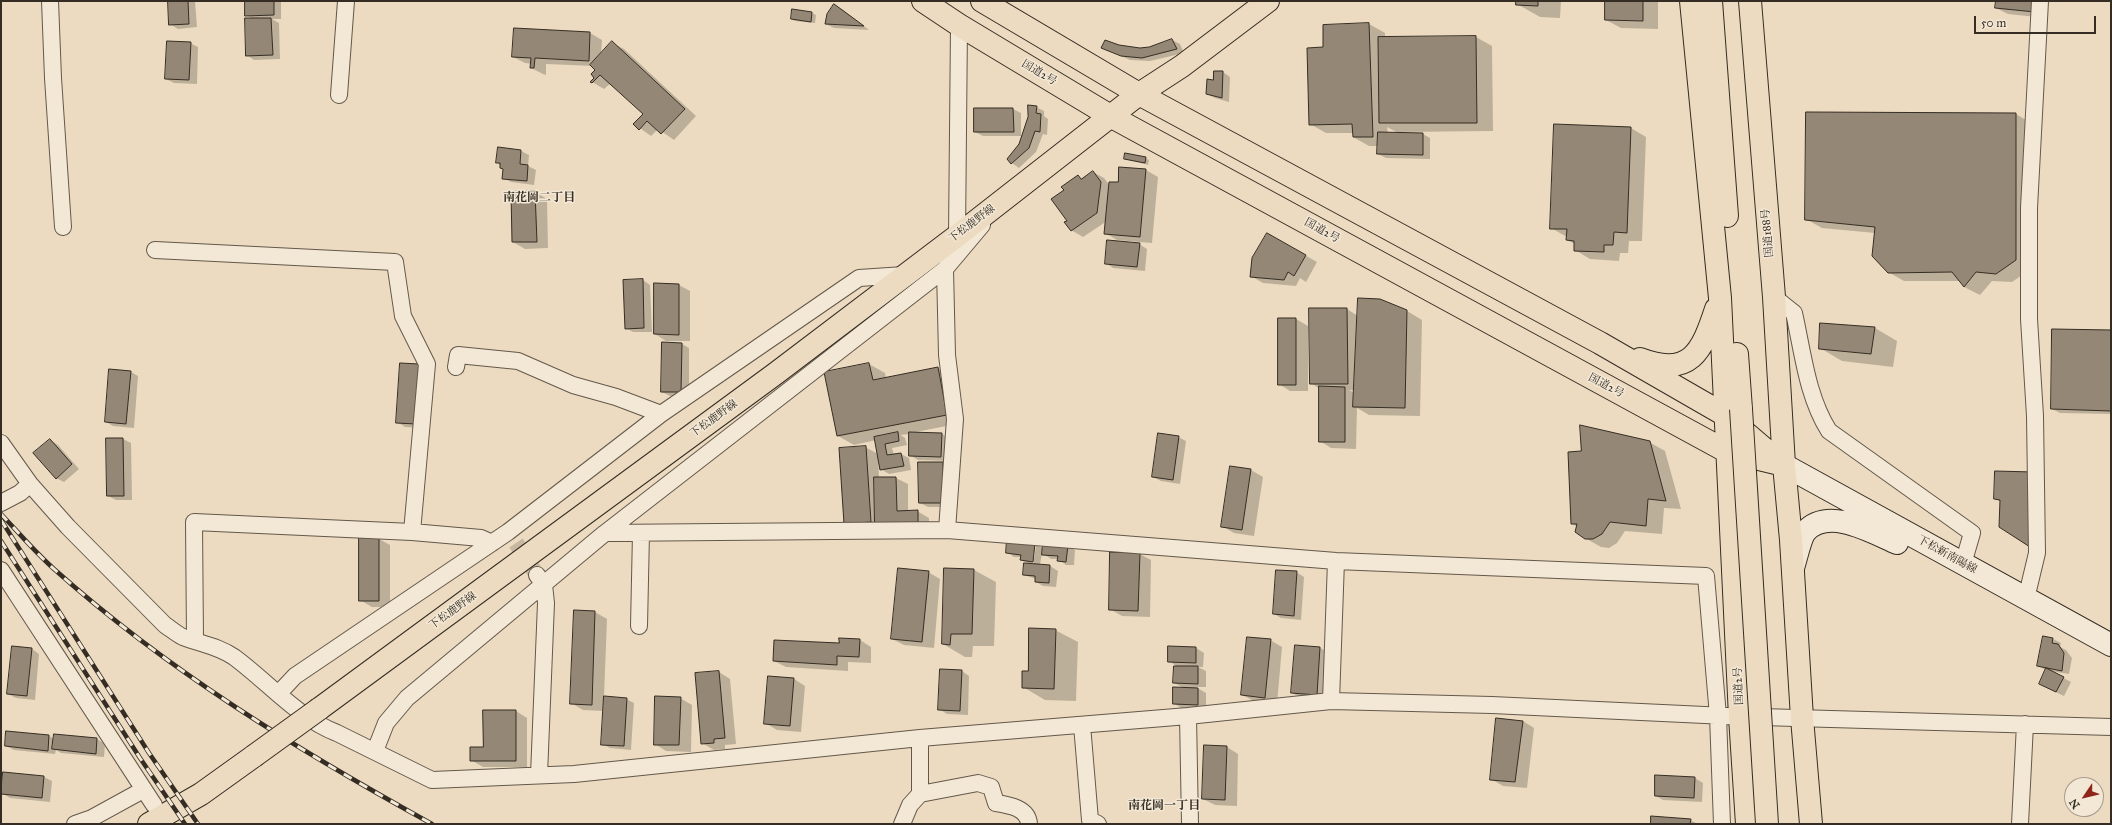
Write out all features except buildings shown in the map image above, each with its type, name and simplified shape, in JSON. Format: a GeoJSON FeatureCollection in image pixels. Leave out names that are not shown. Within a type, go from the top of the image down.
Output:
{"type":"FeatureCollection","features":[{"type":"Feature","properties":{"kind":"main road","name":"国道2号"},"geometry":{"type":"LineString","coordinates":[[923,1],[959,25],[1112,117],[1726,451],[1784,465]]}},
{"type":"Feature","properties":{"kind":"main road"},"geometry":{"type":"LineString","coordinates":[[982,1],[1139,94],[1600,343],[1733,412],[1784,465],[1793,568],[1802,718],[1811,824]]}},
{"type":"Feature","properties":{"kind":"main road","name":"下松鹿野線"},"geometry":{"type":"LineString","coordinates":[[152,815],[201,794],[319,709],[768,379],[1112,117],[1139,94],[1182,66],[1268,1]]}},
{"type":"Feature","properties":{"kind":"main road"},"geometry":{"type":"LineString","coordinates":[[1691,1],[1720,298],[1733,412]]}},
{"type":"Feature","properties":{"kind":"main road"},"geometry":{"type":"LineString","coordinates":[[1711,1],[1733,412],[1726,451]]}},
{"type":"Feature","properties":{"kind":"main road","name":"国道188号"},"geometry":{"type":"LineString","coordinates":[[1750,1],[1774,297],[1784,465]]}},
{"type":"Feature","properties":{"kind":"main road"},"geometry":{"type":"LineString","coordinates":[[1600,343],[1658,366],[1682,364],[1698,352],[1708,333],[1720,298]]}},
{"type":"Feature","properties":{"kind":"main road","name":"国道2号"},"geometry":{"type":"LineString","coordinates":[[1733,412],[1768,824]]}},
{"type":"Feature","properties":{"kind":"main road","name":"国道2号"},"geometry":{"type":"LineString","coordinates":[[1726,451],[1732,526],[1740,717],[1747,824]]}},
{"type":"Feature","properties":{"kind":"main road","name":"下松新南陽線"},"geometry":{"type":"LineString","coordinates":[[1784,465],[2111,645]]}},
{"type":"Feature","properties":{"kind":"main road"},"geometry":{"type":"LineString","coordinates":[[1793,568],[1804,533],[1817,523],[1843,521],[1870,530],[2026,599]]}},
{"type":"Feature","properties":{"kind":"street"},"geometry":{"type":"LineString","coordinates":[[50,1],[53,78],[63,227]]}},
{"type":"Feature","properties":{"kind":"street"},"geometry":{"type":"LineString","coordinates":[[339,95],[346,1]]}},
{"type":"Feature","properties":{"kind":"street"},"geometry":{"type":"LineString","coordinates":[[2026,599],[2037,553],[2035,416],[2029,319],[2029,216],[2040,1]]}},
{"type":"Feature","properties":{"kind":"street"},"geometry":{"type":"LineString","coordinates":[[957,236],[959,25]]}},
{"type":"Feature","properties":{"kind":"street"},"geometry":{"type":"LineString","coordinates":[[375,751],[386,723],[407,698],[541,580],[605,533],[945,269],[1000,203]]}},
{"type":"Feature","properties":{"kind":"street"},"geometry":{"type":"LineString","coordinates":[[155,250],[395,262],[403,316],[427,364],[412,532]]}},
{"type":"Feature","properties":{"kind":"street"},"geometry":{"type":"LineString","coordinates":[[945,269],[947,355],[955,419],[947,530]]}},
{"type":"Feature","properties":{"kind":"street"},"geometry":{"type":"LineString","coordinates":[[279,693],[295,676],[492,543],[512,537],[661,414],[859,278],[904,275]]}},
{"type":"Feature","properties":{"kind":"street"},"geometry":{"type":"LineString","coordinates":[[1774,297],[1794,313],[1809,385],[1819,415],[1829,431],[1972,533],[1963,564]]}},
{"type":"Feature","properties":{"kind":"street"},"geometry":{"type":"LineString","coordinates":[[456,367],[458,355],[518,361],[573,385],[616,397],[661,414]]}},
{"type":"Feature","properties":{"kind":"street"},"geometry":{"type":"LineString","coordinates":[[1,443],[30,484],[68,527],[165,625],[184,637],[217,647],[233,657],[279,693],[300,712],[321,727],[375,751],[432,780],[574,774],[920,738],[1188,716],[1331,701],[1492,705],[1740,717],[2111,727]]}},
{"type":"Feature","properties":{"kind":"street"},"geometry":{"type":"LineString","coordinates":[[1,503],[20,493],[30,484]]}},
{"type":"Feature","properties":{"kind":"street"},"geometry":{"type":"LineString","coordinates":[[196,640],[194,522],[412,532],[481,538],[492,543]]}},
{"type":"Feature","properties":{"kind":"street"},"geometry":{"type":"LineString","coordinates":[[605,533],[947,530],[1336,561],[1706,576],[1718,716],[1722,824]]}},
{"type":"Feature","properties":{"kind":"street"},"geometry":{"type":"LineString","coordinates":[[639,626],[641,533]]}},
{"type":"Feature","properties":{"kind":"street"},"geometry":{"type":"LineString","coordinates":[[1331,701],[1336,561]]}},
{"type":"Feature","properties":{"kind":"street"},"geometry":{"type":"LineString","coordinates":[[1,570],[143,790],[152,815]]}},
{"type":"Feature","properties":{"kind":"street"},"geometry":{"type":"LineString","coordinates":[[539,775],[546,602],[541,580]]}},
{"type":"Feature","properties":{"kind":"street"},"geometry":{"type":"LineString","coordinates":[[1188,716],[1190,824]]}},
{"type":"Feature","properties":{"kind":"street"},"geometry":{"type":"LineString","coordinates":[[2020,824],[2025,724]]}},
{"type":"Feature","properties":{"kind":"street"},"geometry":{"type":"LineString","coordinates":[[1082,725],[1090,820],[1098,824]]}},
{"type":"Feature","properties":{"kind":"street"},"geometry":{"type":"LineString","coordinates":[[920,738],[920,794]]}},
{"type":"Feature","properties":{"kind":"street"},"geometry":{"type":"LineString","coordinates":[[902,824],[910,805],[920,794],[978,783],[991,787],[996,803],[1012,805],[1024,812],[1029,824]]}},
{"type":"Feature","properties":{"kind":"street"},"geometry":{"type":"LineString","coordinates":[[74,824],[92,818],[143,790]]}},
{"type":"Feature","properties":{"kind":"tunnel"},"geometry":{"type":"LineString","coordinates":[[516,543],[537,575]]}},
{"type":"Feature","properties":{"kind":"railway"},"geometry":{"type":"LineString","coordinates":[[1,514],[33,549],[54,569],[97,606],[188,675],[284,738],[432,824]]}},
{"type":"Feature","properties":{"kind":"railway"},"geometry":{"type":"LineString","coordinates":[[1,520],[149,753],[198,824]]}},
{"type":"Feature","properties":{"kind":"railway"},"geometry":{"type":"LineString","coordinates":[[1,541],[140,758],[185,824]]}},
{"type":"Feature","properties":{"kind":"district","name":"南花岡二丁目"},"geometry":{"type":"Point","coordinates":[539,198]}},
{"type":"Feature","properties":{"kind":"district","name":"南花岡一丁目"},"geometry":{"type":"Point","coordinates":[1164,806]}}]}
